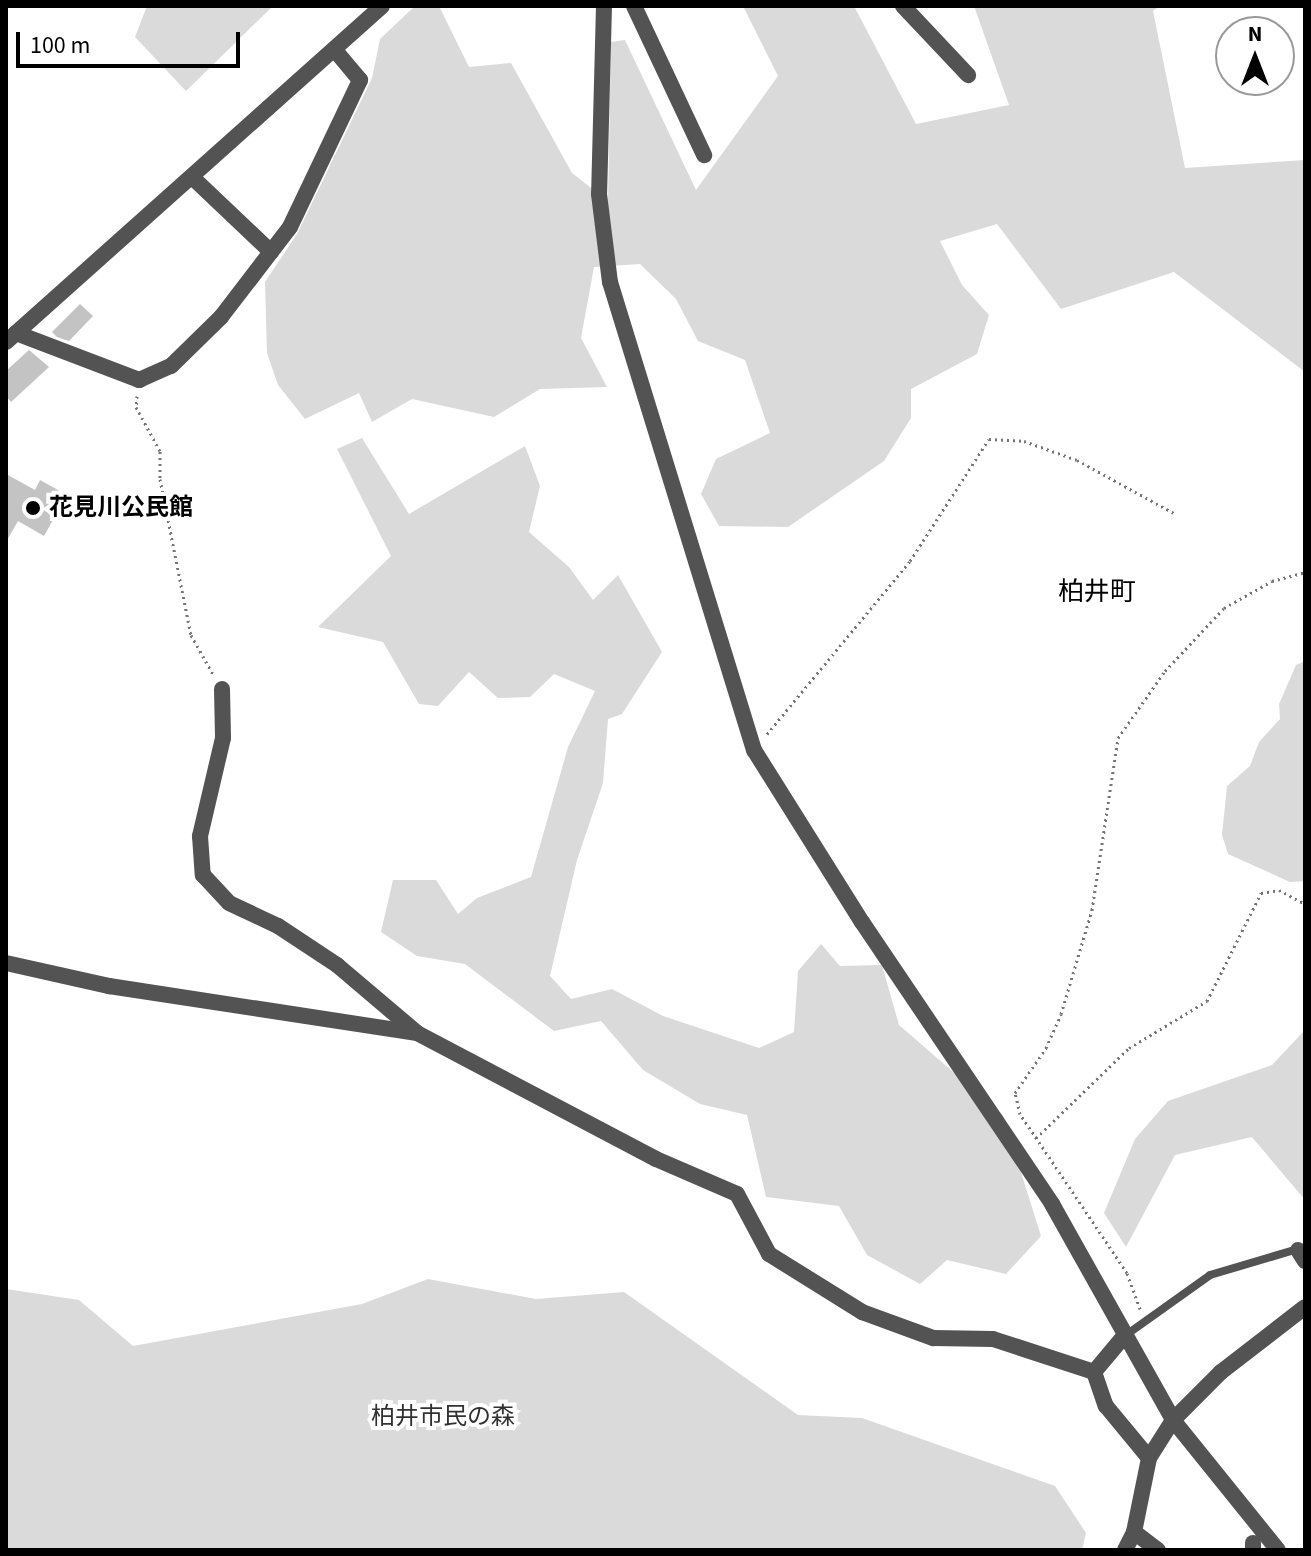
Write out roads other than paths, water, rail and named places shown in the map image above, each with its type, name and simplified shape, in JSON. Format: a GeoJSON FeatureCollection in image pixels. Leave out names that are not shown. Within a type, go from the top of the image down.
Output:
{"type":"FeatureCollection","features":[{"type":"Feature","properties":{"kind":"street"},"geometry":{"type":"LineString","coordinates":[[334,49],[360,80],[290,227],[221,317],[171,366],[139,380],[11,337],[382,6]]}},
{"type":"Feature","properties":{"kind":"street"},"geometry":{"type":"LineString","coordinates":[[604,6],[599,194],[610,282],[754,750],[862,922],[1052,1204],[1173,1420],[1278,1549]]}},
{"type":"Feature","properties":{"kind":"street"},"geometry":{"type":"LineString","coordinates":[[634,6],[704,155]]}},
{"type":"Feature","properties":{"kind":"street"},"geometry":{"type":"LineString","coordinates":[[903,6],[968,75]]}},
{"type":"Feature","properties":{"kind":"street"},"geometry":{"type":"LineString","coordinates":[[192,177],[271,252]]}},
{"type":"Feature","properties":{"kind":"street"},"geometry":{"type":"LineString","coordinates":[[222,689],[223,738],[200,836],[203,875],[229,903],[278,926],[337,965],[417,1033],[656,1159],[737,1194],[769,1254],[862,1312],[933,1338],[993,1339],[1094,1372]]}},
{"type":"Feature","properties":{"kind":"street"},"geometry":{"type":"LineString","coordinates":[[6,963],[109,986],[417,1033]]}},
{"type":"Feature","properties":{"kind":"street"},"geometry":{"type":"LineString","coordinates":[[1125,1550],[1134,1532],[1149,1458],[1173,1420],[1221,1372],[1305,1307]]}},
{"type":"Feature","properties":{"kind":"street"},"geometry":{"type":"LineString","coordinates":[[1094,1372],[1125,1335]]}},
{"type":"Feature","properties":{"kind":"street"},"geometry":{"type":"LineString","coordinates":[[1094,1372],[1106,1406],[1149,1458]]}},
{"type":"Feature","properties":{"kind":"street"},"geometry":{"type":"LineString","coordinates":[[1134,1532],[1158,1550]]}},
{"type":"Feature","properties":{"kind":"lane"},"geometry":{"type":"LineString","coordinates":[[1125,1335],[1210,1275],[1303,1252]]}},
{"type":"Feature","properties":{"kind":"place","name":"花見川公民館"},"geometry":{"type":"Point","coordinates":[33,508]}},
{"type":"Feature","properties":{"kind":"district","name":"柏井町"},"geometry":{"type":"Point","coordinates":[1097,592]}},
{"type":"Feature","properties":{"kind":"park label","name":"柏井市民の森"},"geometry":{"type":"Point","coordinates":[443,1417]}}]}
